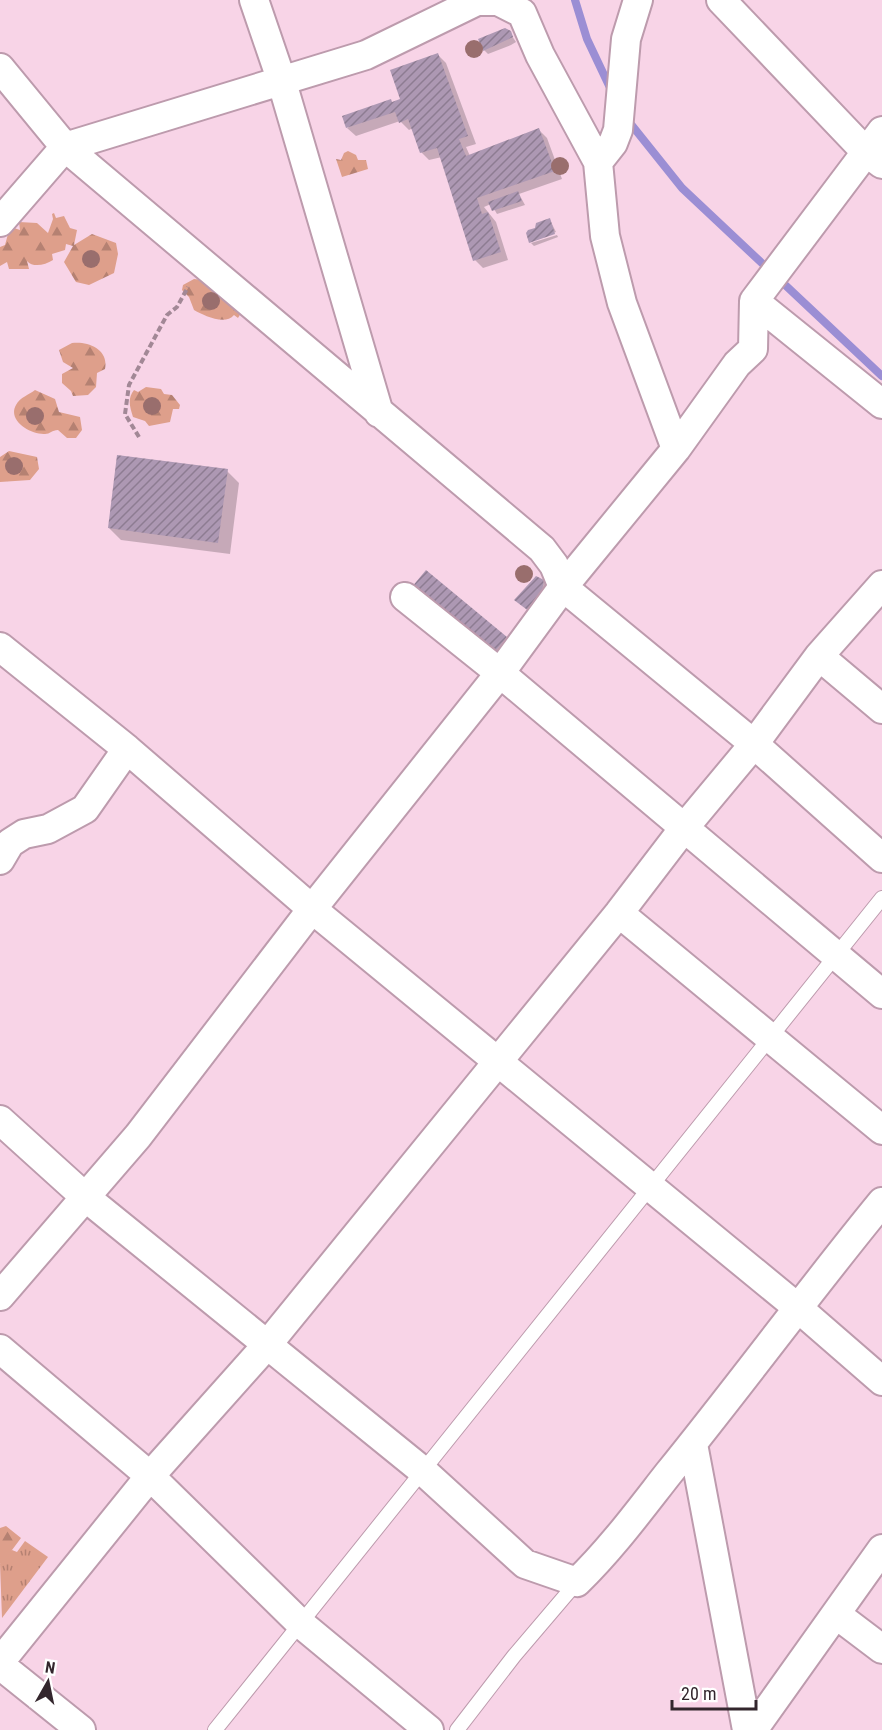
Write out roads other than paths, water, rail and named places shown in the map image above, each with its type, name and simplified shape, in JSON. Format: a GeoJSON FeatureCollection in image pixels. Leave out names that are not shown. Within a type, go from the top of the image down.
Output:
{"type":"FeatureCollection","features":[{"type":"Feature","properties":{"kind":"street"},"geometry":{"type":"LineString","coordinates":[[254,0],[281,79],[379,413]]}},
{"type":"Feature","properties":{"kind":"street"},"geometry":{"type":"LineString","coordinates":[[598,162],[613,143],[618,130],[626,39],[638,0]]}},
{"type":"Feature","properties":{"kind":"street"},"geometry":{"type":"LineString","coordinates":[[0,1296],[138,1136],[312,909],[501,673],[563,587],[676,448],[737,364],[753,349],[754,301],[877,149],[721,0]]}},
{"type":"Feature","properties":{"kind":"street"},"geometry":{"type":"LineString","coordinates":[[0,222],[64,147],[281,79],[366,55],[477,1],[498,1],[520,7],[540,55],[598,162],[605,236],[622,303],[676,448]]}},
{"type":"Feature","properties":{"kind":"street"},"geometry":{"type":"LineString","coordinates":[[0,68],[64,147],[542,549],[554,565],[563,587],[754,744],[882,858]]}},
{"type":"Feature","properties":{"kind":"street"},"geometry":{"type":"LineString","coordinates":[[754,301],[882,404]]}},
{"type":"Feature","properties":{"kind":"street"},"geometry":{"type":"LineString","coordinates":[[81,1730],[0,1663],[150,1476],[267,1345],[620,913],[684,828],[754,744],[819,656],[882,585]]}},
{"type":"Feature","properties":{"kind":"street"},"geometry":{"type":"LineString","coordinates":[[405,597],[501,673],[882,994]]}},
{"type":"Feature","properties":{"kind":"street"},"geometry":{"type":"LineString","coordinates":[[0,647],[127,749],[312,909],[651,1186],[882,1381]]}},
{"type":"Feature","properties":{"kind":"street"},"geometry":{"type":"LineString","coordinates":[[819,656],[882,709]]}},
{"type":"Feature","properties":{"kind":"street"},"geometry":{"type":"LineString","coordinates":[[0,860],[10,843],[24,834],[48,829],[85,809],[127,749]]}},
{"type":"Feature","properties":{"kind":"street"},"geometry":{"type":"LineString","coordinates":[[620,913],[882,1130]]}},
{"type":"Feature","properties":{"kind":"street"},"geometry":{"type":"LineString","coordinates":[[0,1120],[84,1196],[423,1471],[525,1564],[577,1582],[596,1563],[693,1444],[815,1283],[882,1202]]}},
{"type":"Feature","properties":{"kind":"street"},"geometry":{"type":"LineString","coordinates":[[0,1349],[150,1476],[301,1624],[429,1730]]}},
{"type":"Feature","properties":{"kind":"street"},"geometry":{"type":"LineString","coordinates":[[693,1444],[747,1730]]}},
{"type":"Feature","properties":{"kind":"street"},"geometry":{"type":"LineString","coordinates":[[753,1730],[882,1549]]}},
{"type":"Feature","properties":{"kind":"street"},"geometry":{"type":"LineString","coordinates":[[837,1614],[882,1649]]}},
{"type":"Feature","properties":{"kind":"lane"},"geometry":{"type":"LineString","coordinates":[[215,1730],[838,956],[882,898]]}},
{"type":"Feature","properties":{"kind":"lane"},"geometry":{"type":"LineString","coordinates":[[457,1730],[514,1656],[577,1582]]}},
{"type":"Feature","properties":{"kind":"waterway"},"geometry":{"type":"LineString","coordinates":[[575,0],[587,39],[613,94]]}},
{"type":"Feature","properties":{"kind":"waterway"},"geometry":{"type":"LineString","coordinates":[[626,118],[682,188],[882,376]]}}]}
